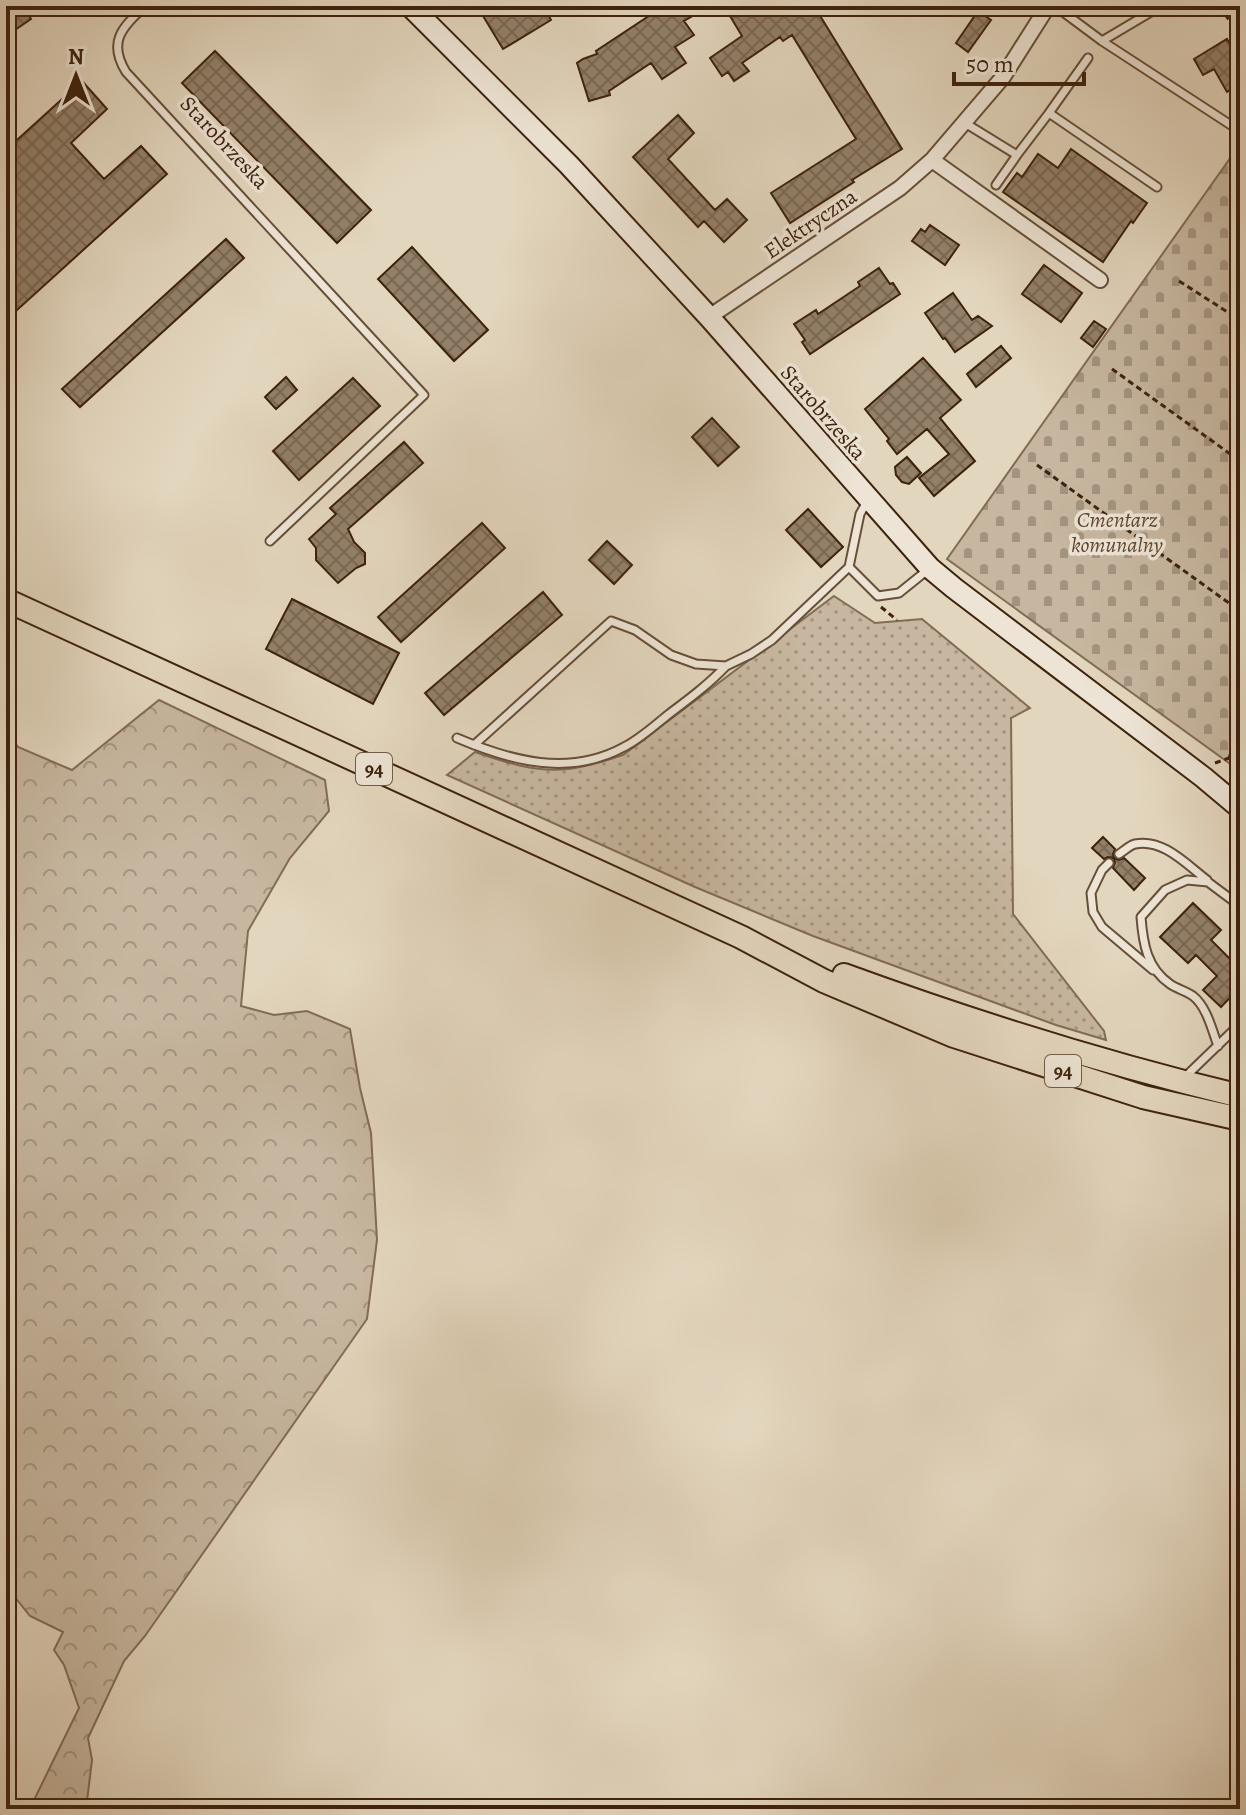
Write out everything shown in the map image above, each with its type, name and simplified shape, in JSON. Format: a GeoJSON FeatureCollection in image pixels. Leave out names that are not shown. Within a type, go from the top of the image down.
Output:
{"type":"FeatureCollection","features":[{"type":"Feature","properties":{"kind":"main road","name":"94"},"geometry":{"type":"LineString","coordinates":[[6,600],[741,937],[824,981],[954,1036],[1143,1097],[1240,1119]]}},
{"type":"Feature","properties":{"kind":"main road","name":"94"},"geometry":{"type":"LineString","coordinates":[[741,937],[940,1010],[1180,1082],[1240,1096]]}},
{"type":"Feature","properties":{"kind":"street","name":"Starobrzeska"},"geometry":{"type":"LineString","coordinates":[[410,6],[569,165],[709,317],[930,568],[1240,808]]}},
{"type":"Feature","properties":{"kind":"street","name":"Elektryczna"},"geometry":{"type":"LineString","coordinates":[[709,317],[900,188],[932,160],[1003,77],[1048,6]]}},
{"type":"Feature","properties":{"kind":"street"},"geometry":{"type":"LineString","coordinates":[[932,160],[1100,280]]}},
{"type":"Feature","properties":{"kind":"lane","name":"Starobrzeska"},"geometry":{"type":"LineString","coordinates":[[145,6],[124,26],[118,40],[118,52],[126,72],[424,395],[270,541]]}},
{"type":"Feature","properties":{"kind":"lane"},"geometry":{"type":"LineString","coordinates":[[1055,6],[1102,41],[1240,131]]}},
{"type":"Feature","properties":{"kind":"lane"},"geometry":{"type":"LineString","coordinates":[[1102,41],[1161,6]]}},
{"type":"Feature","properties":{"kind":"lane"},"geometry":{"type":"LineString","coordinates":[[996,185],[1088,58]]}},
{"type":"Feature","properties":{"kind":"lane"},"geometry":{"type":"LineString","coordinates":[[1049,113],[1157,187]]}},
{"type":"Feature","properties":{"kind":"lane"},"geometry":{"type":"LineString","coordinates":[[965,123],[1017,155]]}},
{"type":"Feature","properties":{"kind":"lane"},"geometry":{"type":"LineString","coordinates":[[457,738],[509,758],[541,763],[575,763],[604,757],[627,746],[713,680],[726,666],[772,640],[849,567],[860,514],[869,498]]}},
{"type":"Feature","properties":{"kind":"lane"},"geometry":{"type":"LineString","coordinates":[[849,567],[878,596],[899,593],[930,568]]}},
{"type":"Feature","properties":{"kind":"lane"},"geometry":{"type":"LineString","coordinates":[[474,745],[611,621],[635,630],[671,655],[696,664],[726,666]]}},
{"type":"Feature","properties":{"kind":"lane"},"geometry":{"type":"LineString","coordinates":[[1119,854],[1133,844],[1156,844],[1175,855],[1240,906]]}},
{"type":"Feature","properties":{"kind":"lane"},"geometry":{"type":"LineString","coordinates":[[1109,863],[1102,870],[1091,893],[1093,912],[1102,927],[1159,975],[1194,996],[1204,1011],[1218,1046]]}},
{"type":"Feature","properties":{"kind":"lane"},"geometry":{"type":"LineString","coordinates":[[1159,975],[1146,955],[1141,917],[1165,890],[1187,880],[1208,882]]}},
{"type":"Feature","properties":{"kind":"lane"},"geometry":{"type":"LineString","coordinates":[[1180,1082],[1240,1024]]}},
{"type":"Feature","properties":{"kind":"path"},"geometry":{"type":"LineString","coordinates":[[1220,6],[1240,38]]}},
{"type":"Feature","properties":{"kind":"path"},"geometry":{"type":"LineString","coordinates":[[1179,281],[1240,320]]}},
{"type":"Feature","properties":{"kind":"path"},"geometry":{"type":"LineString","coordinates":[[1112,369],[1240,461]]}},
{"type":"Feature","properties":{"kind":"path"},"geometry":{"type":"LineString","coordinates":[[1037,465],[1240,611]]}},
{"type":"Feature","properties":{"kind":"path"},"geometry":{"type":"LineString","coordinates":[[1240,737],[1229,758],[1240,754]]}},
{"type":"Feature","properties":{"kind":"green space","name":"Cmentarz komunalny"},"geometry":{"type":"Polygon","coordinates":[[[1238,147],[1240,149],[1240,771],[947,559],[1238,147]]]}},
{"type":"Feature","properties":{"kind":"green space"},"geometry":{"type":"Polygon","coordinates":[[[834,596],[875,623],[922,619],[1030,708],[1011,718],[1013,914],[1104,1031],[1106,1040],[1056,1025],[813,936],[695,887],[447,775],[475,752],[520,766],[556,770],[582,767],[623,755],[834,596]]]}},
{"type":"Feature","properties":{"kind":"green space"},"geometry":{"type":"Polygon","coordinates":[[[159,700],[325,780],[329,811],[290,858],[248,931],[241,1006],[274,1015],[307,1011],[350,1029],[371,1133],[377,1240],[367,1319],[145,1636],[124,1661],[88,1738],[92,1760],[86,1809],[32,1809],[79,1708],[64,1665],[54,1650],[63,1632],[30,1616],[6,1586],[6,730],[18,747],[72,770],[159,700]]]}},
{"type":"Feature","properties":{"kind":"building"},"geometry":{"type":"Polygon","coordinates":[[[6,6],[23,6],[31,19],[6,36],[6,6]]]}},
{"type":"Feature","properties":{"kind":"building"},"geometry":{"type":"Polygon","coordinates":[[[477,6],[543,6],[551,20],[503,49],[477,6]]]}},
{"type":"Feature","properties":{"kind":"building"},"geometry":{"type":"Polygon","coordinates":[[[664,6],[710,6],[684,21],[694,35],[675,47],[686,63],[662,79],[651,63],[609,91],[610,95],[589,101],[577,63],[597,54],[596,51],[664,6]]]}},
{"type":"Feature","properties":{"kind":"building"},"geometry":{"type":"Polygon","coordinates":[[[724,6],[814,6],[902,149],[790,223],[771,193],[856,139],[792,35],[783,41],[780,37],[742,63],[749,71],[734,81],[728,72],[722,76],[710,58],[742,36],[724,6]]]}},
{"type":"Feature","properties":{"kind":"building"},"geometry":{"type":"Polygon","coordinates":[[[978,11],[991,20],[968,52],[956,43],[978,11]]]}},
{"type":"Feature","properties":{"kind":"building"},"geometry":{"type":"Polygon","coordinates":[[[1227,39],[1240,61],[1240,85],[1227,92],[1214,69],[1203,75],[1194,59],[1227,39]]]}},
{"type":"Feature","properties":{"kind":"building"},"geometry":{"type":"Polygon","coordinates":[[[215,51],[371,210],[337,243],[182,83],[215,51]]]}},
{"type":"Feature","properties":{"kind":"building"},"geometry":{"type":"Polygon","coordinates":[[[82,81],[107,109],[71,143],[104,179],[141,146],[167,174],[6,320],[6,150],[82,81]]]}},
{"type":"Feature","properties":{"kind":"building"},"geometry":{"type":"Polygon","coordinates":[[[678,115],[694,133],[668,159],[715,210],[727,199],[747,220],[724,242],[704,221],[698,227],[633,157],[678,115]]]}},
{"type":"Feature","properties":{"kind":"building"},"geometry":{"type":"Polygon","coordinates":[[[1071,149],[1147,203],[1103,262],[1003,192],[1017,173],[1022,177],[1038,154],[1058,168],[1071,149]]]}},
{"type":"Feature","properties":{"kind":"building"},"geometry":{"type":"Polygon","coordinates":[[[930,225],[959,245],[945,265],[912,241],[921,229],[925,232],[930,225]]]}},
{"type":"Feature","properties":{"kind":"building"},"geometry":{"type":"Polygon","coordinates":[[[226,239],[244,258],[80,407],[62,389],[226,239]]]}},
{"type":"Feature","properties":{"kind":"building"},"geometry":{"type":"Polygon","coordinates":[[[412,247],[488,330],[454,361],[378,279],[412,247]]]}},
{"type":"Feature","properties":{"kind":"building"},"geometry":{"type":"Polygon","coordinates":[[[1044,265],[1082,293],[1061,322],[1022,294],[1044,265]]]}},
{"type":"Feature","properties":{"kind":"building"},"geometry":{"type":"Polygon","coordinates":[[[879,268],[900,294],[810,354],[794,324],[816,310],[818,314],[860,286],[858,282],[879,268]]]}},
{"type":"Feature","properties":{"kind":"building"},"geometry":{"type":"Polygon","coordinates":[[[953,293],[972,320],[978,316],[992,326],[955,352],[925,313],[953,293]]]}},
{"type":"Feature","properties":{"kind":"building"},"geometry":{"type":"Polygon","coordinates":[[[1094,321],[1106,329],[1093,347],[1081,338],[1094,321]]]}},
{"type":"Feature","properties":{"kind":"building"},"geometry":{"type":"Polygon","coordinates":[[[1001,346],[1011,358],[976,387],[967,374],[1001,346]]]}},
{"type":"Feature","properties":{"kind":"building"},"geometry":{"type":"Polygon","coordinates":[[[923,358],[961,400],[940,418],[975,461],[934,496],[919,478],[949,454],[927,429],[897,454],[865,409],[923,358]]]}},
{"type":"Feature","properties":{"kind":"building"},"geometry":{"type":"Polygon","coordinates":[[[286,377],[297,390],[276,409],[265,397],[286,377]]]}},
{"type":"Feature","properties":{"kind":"building"},"geometry":{"type":"Polygon","coordinates":[[[353,378],[380,406],[299,480],[273,451],[353,378]]]}},
{"type":"Feature","properties":{"kind":"building"},"geometry":{"type":"Polygon","coordinates":[[[712,418],[739,447],[718,466],[692,437],[712,418]]]}},
{"type":"Feature","properties":{"kind":"building"},"geometry":{"type":"Polygon","coordinates":[[[404,442],[423,463],[348,529],[354,542],[365,553],[365,564],[338,583],[316,560],[316,548],[309,539],[336,514],[330,508],[404,442]]]}},
{"type":"Feature","properties":{"kind":"building"},"geometry":{"type":"Polygon","coordinates":[[[907,457],[921,473],[909,484],[896,475],[895,467],[907,457]]]}},
{"type":"Feature","properties":{"kind":"building"},"geometry":{"type":"Polygon","coordinates":[[[808,509],[843,547],[821,567],[786,530],[808,509]]]}},
{"type":"Feature","properties":{"kind":"building"},"geometry":{"type":"Polygon","coordinates":[[[482,523],[505,548],[401,642],[378,617],[482,523]]]}},
{"type":"Feature","properties":{"kind":"building"},"geometry":{"type":"Polygon","coordinates":[[[607,541],[632,565],[614,584],[589,560],[607,541]]]}},
{"type":"Feature","properties":{"kind":"building"},"geometry":{"type":"Polygon","coordinates":[[[543,592],[562,615],[444,715],[425,693],[543,592]]]}},
{"type":"Feature","properties":{"kind":"building"},"geometry":{"type":"Polygon","coordinates":[[[292,599],[399,653],[373,704],[266,649],[292,599]]]}},
{"type":"Feature","properties":{"kind":"building"},"geometry":{"type":"Polygon","coordinates":[[[1103,837],[1115,849],[1114,858],[1124,858],[1145,878],[1134,890],[1113,868],[1113,858],[1104,859],[1092,848],[1103,837]]]}},
{"type":"Feature","properties":{"kind":"building"},"geometry":{"type":"Polygon","coordinates":[[[1193,903],[1221,930],[1211,940],[1231,960],[1240,951],[1240,987],[1221,1007],[1203,990],[1217,976],[1196,955],[1188,963],[1160,937],[1193,903]]]}}]}
